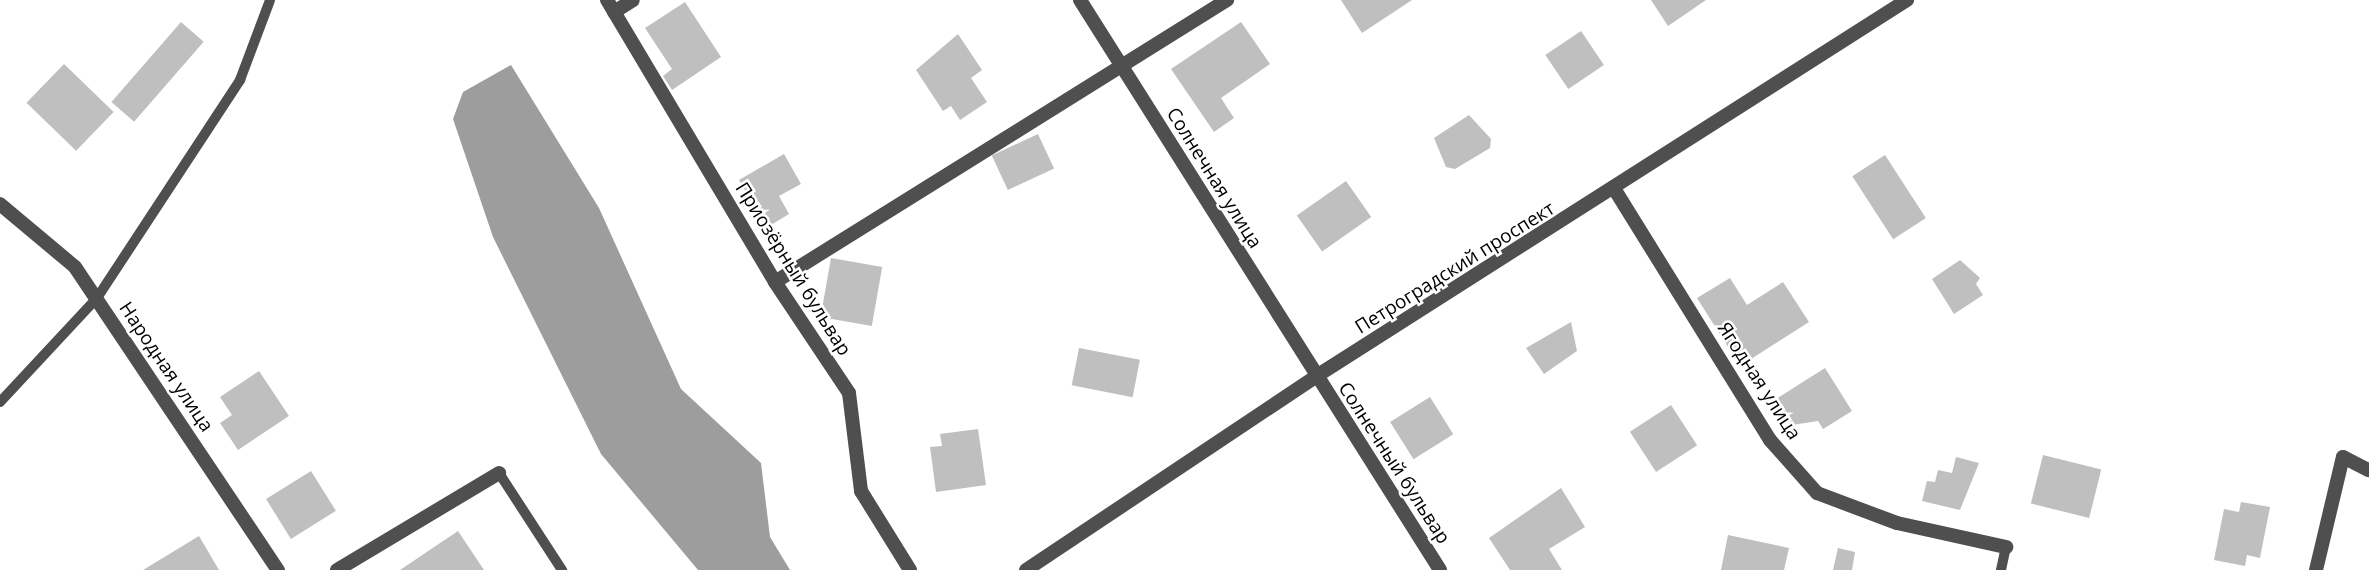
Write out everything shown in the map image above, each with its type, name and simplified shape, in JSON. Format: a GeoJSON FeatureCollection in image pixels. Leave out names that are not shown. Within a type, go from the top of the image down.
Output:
{"type":"FeatureCollection","features":[{"type":"Feature","properties":{"kind":"street"},"geometry":{"type":"LineString","coordinates":[[611,6],[633,0]]}},
{"type":"Feature","properties":{"kind":"street","name":"Солнечная улица"},"geometry":{"type":"LineString","coordinates":[[1080,0],[1315,377]]}},
{"type":"Feature","properties":{"kind":"street"},"geometry":{"type":"LineString","coordinates":[[775,282],[1227,0]]}},
{"type":"Feature","properties":{"kind":"street","name":"Петроградский проспект"},"geometry":{"type":"LineString","coordinates":[[1026,570],[1315,377],[1615,190],[1907,0]]}},
{"type":"Feature","properties":{"kind":"street","name":"Приозёрный бульвар"},"geometry":{"type":"LineString","coordinates":[[611,6],[775,282],[849,394],[861,491],[910,570]]}},
{"type":"Feature","properties":{"kind":"street","name":"Ягодная улица"},"geometry":{"type":"LineString","coordinates":[[1615,190],[1770,440],[1817,493],[1897,523],[2006,547]]}},
{"type":"Feature","properties":{"kind":"street","name":"Народная улица"},"geometry":{"type":"LineString","coordinates":[[0,204],[75,267],[278,570]]}},
{"type":"Feature","properties":{"kind":"street","name":"Солнечный бульвар"},"geometry":{"type":"LineString","coordinates":[[1315,377],[1440,570]]}},
{"type":"Feature","properties":{"kind":"street"},"geometry":{"type":"LineString","coordinates":[[2316,570],[2343,457],[2369,470]]}},
{"type":"Feature","properties":{"kind":"street"},"geometry":{"type":"LineString","coordinates":[[337,570],[499,473]]}},
{"type":"Feature","properties":{"kind":"lane"},"geometry":{"type":"LineString","coordinates":[[0,402],[97,298],[240,80],[270,0]]}},
{"type":"Feature","properties":{"kind":"lane"},"geometry":{"type":"LineString","coordinates":[[499,473],[562,570]]}},
{"type":"Feature","properties":{"kind":"lane"},"geometry":{"type":"LineString","coordinates":[[2001,570],[2006,547]]}},
{"type":"Feature","properties":{"kind":"shaded area"},"geometry":{"type":"Polygon","coordinates":[[[511,65],[599,208],[681,389],[761,463],[770,537],[790,570],[698,570],[601,454],[493,237],[453,119],[463,92],[511,65]]]}},
{"type":"Feature","properties":{"kind":"building"},"geometry":{"type":"Polygon","coordinates":[[[1341,0],[1412,0],[1362,33],[1341,0]]]}},
{"type":"Feature","properties":{"kind":"building"},"geometry":{"type":"Polygon","coordinates":[[[1651,0],[1706,0],[1668,26],[1651,0]]]}},
{"type":"Feature","properties":{"kind":"building"},"geometry":{"type":"Polygon","coordinates":[[[685,2],[721,57],[672,90],[663,76],[672,69],[645,28],[685,2]]]}},
{"type":"Feature","properties":{"kind":"building"},"geometry":{"type":"Polygon","coordinates":[[[181,22],[204,42],[134,122],[111,102],[181,22]]]}},
{"type":"Feature","properties":{"kind":"building"},"geometry":{"type":"Polygon","coordinates":[[[1241,22],[1270,64],[1221,98],[1234,118],[1214,132],[1171,69],[1241,22]]]}},
{"type":"Feature","properties":{"kind":"building"},"geometry":{"type":"Polygon","coordinates":[[[1581,31],[1604,65],[1568,89],[1545,55],[1581,31]]]}},
{"type":"Feature","properties":{"kind":"building"},"geometry":{"type":"Polygon","coordinates":[[[958,34],[982,70],[971,78],[987,102],[960,120],[951,106],[943,111],[916,70],[958,34]]]}},
{"type":"Feature","properties":{"kind":"building"},"geometry":{"type":"Polygon","coordinates":[[[64,64],[114,112],[76,151],[26,103],[64,64]]]}},
{"type":"Feature","properties":{"kind":"building"},"geometry":{"type":"Polygon","coordinates":[[[1469,115],[1491,139],[1490,148],[1455,169],[1446,167],[1434,138],[1469,115]]]}},
{"type":"Feature","properties":{"kind":"building"},"geometry":{"type":"Polygon","coordinates":[[[1038,134],[1054,168],[1008,190],[992,156],[1038,134]]]}},
{"type":"Feature","properties":{"kind":"building"},"geometry":{"type":"Polygon","coordinates":[[[784,154],[801,184],[779,196],[789,214],[766,228],[739,180],[784,154]]]}},
{"type":"Feature","properties":{"kind":"building"},"geometry":{"type":"Polygon","coordinates":[[[1885,155],[1926,218],[1893,239],[1852,176],[1885,155]]]}},
{"type":"Feature","properties":{"kind":"building"},"geometry":{"type":"Polygon","coordinates":[[[1346,181],[1371,217],[1322,251],[1297,215],[1346,181]]]}},
{"type":"Feature","properties":{"kind":"building"},"geometry":{"type":"Polygon","coordinates":[[[831,258],[882,267],[872,326],[821,317],[831,258]]]}},
{"type":"Feature","properties":{"kind":"building"},"geometry":{"type":"Polygon","coordinates":[[[1960,260],[1980,278],[1976,284],[1983,295],[1954,314],[1932,279],[1960,260]]]}},
{"type":"Feature","properties":{"kind":"building"},"geometry":{"type":"Polygon","coordinates":[[[1730,278],[1747,305],[1783,282],[1809,322],[1740,366],[1697,298],[1730,278]]]}},
{"type":"Feature","properties":{"kind":"building"},"geometry":{"type":"Polygon","coordinates":[[[1571,322],[1577,351],[1544,374],[1526,348],[1571,322]]]}},
{"type":"Feature","properties":{"kind":"building"},"geometry":{"type":"Polygon","coordinates":[[[1079,348],[1140,360],[1133,397],[1072,385],[1079,348]]]}},
{"type":"Feature","properties":{"kind":"building"},"geometry":{"type":"Polygon","coordinates":[[[1825,368],[1852,411],[1823,429],[1818,421],[1792,425],[1776,399],[1825,368]]]}},
{"type":"Feature","properties":{"kind":"building"},"geometry":{"type":"Polygon","coordinates":[[[259,371],[289,416],[238,450],[220,423],[232,415],[220,397],[259,371]]]}},
{"type":"Feature","properties":{"kind":"building"},"geometry":{"type":"Polygon","coordinates":[[[1430,397],[1453,434],[1413,459],[1390,422],[1430,397]]]}},
{"type":"Feature","properties":{"kind":"building"},"geometry":{"type":"Polygon","coordinates":[[[1671,405],[1697,445],[1656,472],[1630,432],[1671,405]]]}},
{"type":"Feature","properties":{"kind":"building"},"geometry":{"type":"Polygon","coordinates":[[[978,429],[986,485],[936,492],[930,447],[942,446],[940,434],[978,429]]]}},
{"type":"Feature","properties":{"kind":"building"},"geometry":{"type":"Polygon","coordinates":[[[2043,455],[2101,470],[2089,518],[2031,504],[2043,455]]]}},
{"type":"Feature","properties":{"kind":"building"},"geometry":{"type":"Polygon","coordinates":[[[1956,457],[1979,463],[1960,510],[1922,501],[1927,481],[1935,482],[1938,470],[1952,473],[1956,457]]]}},
{"type":"Feature","properties":{"kind":"building"},"geometry":{"type":"Polygon","coordinates":[[[311,471],[336,511],[291,539],[266,499],[311,471]]]}},
{"type":"Feature","properties":{"kind":"building"},"geometry":{"type":"Polygon","coordinates":[[[1561,488],[1585,527],[1549,549],[1562,570],[1510,570],[1489,538],[1561,488]]]}},
{"type":"Feature","properties":{"kind":"building"},"geometry":{"type":"Polygon","coordinates":[[[2241,502],[2270,507],[2260,558],[2247,555],[2245,566],[2214,560],[2224,509],[2239,512],[2241,502]]]}},
{"type":"Feature","properties":{"kind":"building"},"geometry":{"type":"Polygon","coordinates":[[[458,531],[484,570],[400,570],[458,531]]]}},
{"type":"Feature","properties":{"kind":"building"},"geometry":{"type":"Polygon","coordinates":[[[1728,535],[1789,548],[1784,570],[1721,570],[1728,535]]]}},
{"type":"Feature","properties":{"kind":"building"},"geometry":{"type":"Polygon","coordinates":[[[199,536],[219,570],[143,570],[199,536]]]}},
{"type":"Feature","properties":{"kind":"building"},"geometry":{"type":"Polygon","coordinates":[[[1838,548],[1855,552],[1852,570],[1833,570],[1838,548]]]}}]}
